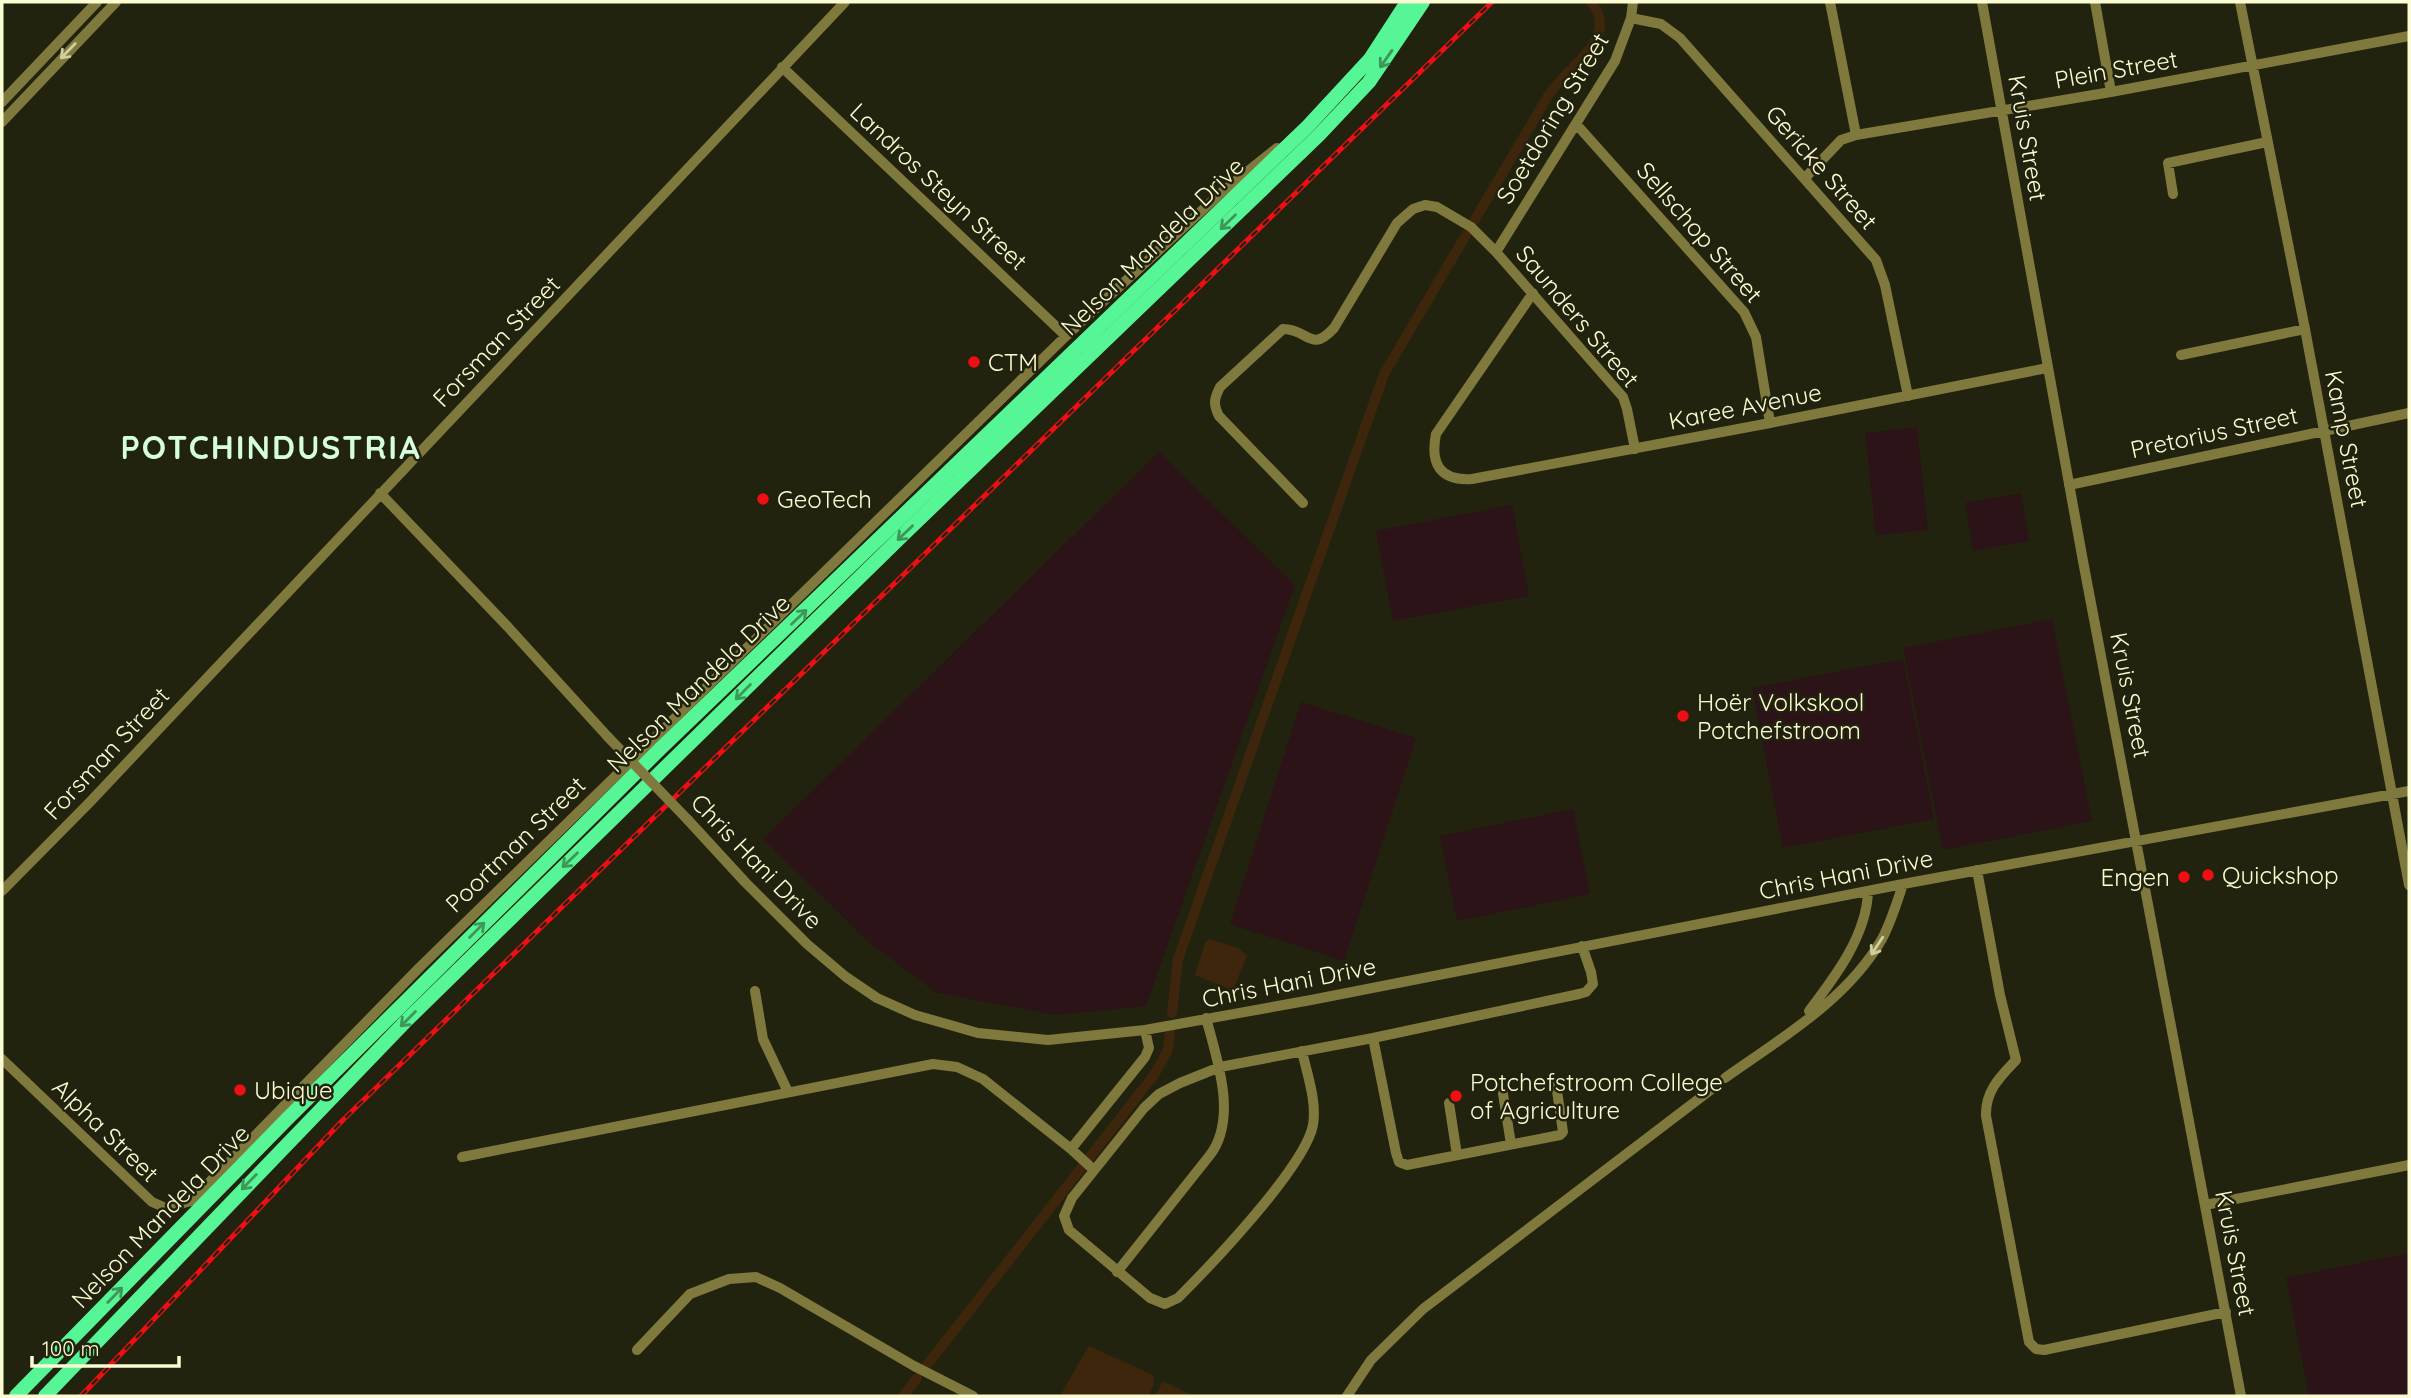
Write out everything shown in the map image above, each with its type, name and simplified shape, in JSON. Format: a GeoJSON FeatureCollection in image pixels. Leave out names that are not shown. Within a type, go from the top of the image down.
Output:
{"type":"FeatureCollection","features":[{"type":"Feature","properties":{"kind":"highway","name":"Nelson Mandela Drive"},"geometry":{"type":"LineString","coordinates":[[16,1396],[288,1118],[661,748],[1308,126],[1370,59],[1407,2]]}},
{"type":"Feature","properties":{"kind":"highway","name":"Nelson Mandela Drive"},"geometry":{"type":"LineString","coordinates":[[45,1396],[408,1019],[907,531],[1319,135],[1376,74],[1423,2]]}},
{"type":"Feature","properties":{"kind":"street"},"geometry":{"type":"LineString","coordinates":[[2,102],[97,2]]}},
{"type":"Feature","properties":{"kind":"street"},"geometry":{"type":"LineString","coordinates":[[2,122],[116,2]]}},
{"type":"Feature","properties":{"kind":"street","name":"Forsman Street"},"geometry":{"type":"LineString","coordinates":[[2,891],[89,803],[845,2]]}},
{"type":"Feature","properties":{"kind":"street","name":"Soetdoring Street"},"geometry":{"type":"LineString","coordinates":[[1496,251],[1615,61],[1633,2]]}},
{"type":"Feature","properties":{"kind":"street"},"geometry":{"type":"LineString","coordinates":[[1830,2],[1856,135]]}},
{"type":"Feature","properties":{"kind":"street","name":"Kruis Street"},"geometry":{"type":"LineString","coordinates":[[1982,2],[2047,368],[2241,1396]]}},
{"type":"Feature","properties":{"kind":"street"},"geometry":{"type":"LineString","coordinates":[[2095,2],[2110,92]]}},
{"type":"Feature","properties":{"kind":"street","name":"Kamp Street"},"geometry":{"type":"LineString","coordinates":[[2240,2],[2305,329],[2409,886]]}},
{"type":"Feature","properties":{"kind":"street","name":"Gericke Street"},"geometry":{"type":"LineString","coordinates":[[1630,18],[1661,24],[1680,38],[1876,260],[1882,270],[1908,396]]}},
{"type":"Feature","properties":{"kind":"street","name":"Plein Street"},"geometry":{"type":"LineString","coordinates":[[1805,178],[1840,140],[1856,135],[2110,92],[2409,36]]}},
{"type":"Feature","properties":{"kind":"street","name":"Landros Steyn Street"},"geometry":{"type":"LineString","coordinates":[[782,67],[1066,336]]}},
{"type":"Feature","properties":{"kind":"street","name":"Sellschop Street"},"geometry":{"type":"LineString","coordinates":[[1577,125],[1744,312],[1756,337],[1770,423]]}},
{"type":"Feature","properties":{"kind":"street","name":"Poortman Street"},"geometry":{"type":"LineString","coordinates":[[191,1201],[420,967],[1066,336],[1250,167],[1308,126]]}},
{"type":"Feature","properties":{"kind":"street"},"geometry":{"type":"LineString","coordinates":[[2173,194],[2168,163],[2267,142]]}},
{"type":"Feature","properties":{"kind":"street","name":"Saunders Street"},"geometry":{"type":"LineString","coordinates":[[1303,503],[1219,415],[1214,407],[1214,398],[1220,387],[1283,329],[1292,329],[1311,341],[1319,341],[1327,336],[1397,223],[1413,209],[1425,205],[1437,207],[1471,227],[1496,251],[1623,397],[1635,449]]}},
{"type":"Feature","properties":{"kind":"street","name":"Karee Avenue"},"geometry":{"type":"LineString","coordinates":[[1533,293],[1436,434],[1434,459],[1440,470],[1450,477],[1458,480],[1472,479],[2047,368]]}},
{"type":"Feature","properties":{"kind":"street"},"geometry":{"type":"LineString","coordinates":[[2180,355],[2305,329]]}},
{"type":"Feature","properties":{"kind":"street","name":"Pretorius Street"},"geometry":{"type":"LineString","coordinates":[[2069,485],[2409,413]]}},
{"type":"Feature","properties":{"kind":"street","name":"Chris Hani Drive"},"geometry":{"type":"LineString","coordinates":[[380,493],[745,882],[807,944],[846,977],[877,998],[915,1015],[978,1033],[1048,1040],[1145,1030],[1977,870],[2409,791]]}},
{"type":"Feature","properties":{"kind":"street"},"geometry":{"type":"LineString","coordinates":[[1977,870],[2000,995],[2016,1060],[1991,1090],[1986,1103],[1986,1116],[2029,1342],[2036,1349],[2044,1350],[2226,1312]]}},
{"type":"Feature","properties":{"kind":"street"},"geometry":{"type":"LineString","coordinates":[[1347,1396],[1371,1360],[1423,1309],[1798,1026],[1859,972],[1886,930],[1903,884]]}},
{"type":"Feature","properties":{"kind":"street"},"geometry":{"type":"LineString","coordinates":[[1798,1026],[1825,990],[1855,940],[1867,907],[1868,891]]}},
{"type":"Feature","properties":{"kind":"street"},"geometry":{"type":"LineString","coordinates":[[1302,1051],[1312,1098],[1312,1127],[1288,1173],[1186,1289],[1170,1302],[1165,1304],[1150,1298],[1069,1230],[1065,1223],[1066,1208],[1088,1165],[1153,1099],[1168,1088],[1220,1067],[1302,1051],[1373,1038],[1586,992],[1593,984],[1583,947]]}},
{"type":"Feature","properties":{"kind":"street"},"geometry":{"type":"LineString","coordinates":[[755,991],[763,1039],[788,1091]]}},
{"type":"Feature","properties":{"kind":"street"},"geometry":{"type":"LineString","coordinates":[[1117,1272],[1217,1146],[1224,1128],[1220,1067],[1206,1018]]}},
{"type":"Feature","properties":{"kind":"street"},"geometry":{"type":"LineString","coordinates":[[1070,1149],[1145,1057],[1149,1048],[1145,1030]]}},
{"type":"Feature","properties":{"kind":"street"},"geometry":{"type":"LineString","coordinates":[[1373,1038],[1399,1162],[1407,1165],[1560,1135],[1563,1132],[1556,1084]]}},
{"type":"Feature","properties":{"kind":"street","name":"Alpha Street"},"geometry":{"type":"LineString","coordinates":[[2,1059],[152,1202],[166,1208],[191,1201]]}},
{"type":"Feature","properties":{"kind":"street"},"geometry":{"type":"LineString","coordinates":[[462,1157],[933,1064],[957,1067],[984,1079],[1088,1165]]}},
{"type":"Feature","properties":{"kind":"street"},"geometry":{"type":"LineString","coordinates":[[1503,1094],[1511,1144]]}},
{"type":"Feature","properties":{"kind":"street"},"geometry":{"type":"LineString","coordinates":[[1449,1103],[1457,1155]]}},
{"type":"Feature","properties":{"kind":"street"},"geometry":{"type":"LineString","coordinates":[[2205,1205],[2409,1165]]}},
{"type":"Feature","properties":{"kind":"street"},"geometry":{"type":"LineString","coordinates":[[637,1350],[690,1294],[729,1279],[756,1277],[973,1396]]}},
{"type":"Feature","properties":{"kind":"shaded area"},"geometry":{"type":"Polygon","coordinates":[[[1917,427],[1928,530],[1876,535],[1865,433],[1917,427]]]}},
{"type":"Feature","properties":{"kind":"shaded area"},"geometry":{"type":"Polygon","coordinates":[[[1159,452],[1295,585],[1146,1006],[1057,1015],[937,993],[870,943],[763,839],[1159,452]]]}},
{"type":"Feature","properties":{"kind":"shaded area"},"geometry":{"type":"Polygon","coordinates":[[[2021,493],[2029,541],[1973,551],[1965,503],[2021,493]]]}},
{"type":"Feature","properties":{"kind":"shaded area"},"geometry":{"type":"Polygon","coordinates":[[[1512,505],[1529,596],[1393,621],[1376,531],[1512,505]]]}},
{"type":"Feature","properties":{"kind":"shaded area"},"geometry":{"type":"Polygon","coordinates":[[[2052,619],[2092,821],[1943,850],[1903,648],[2052,619]]]}},
{"type":"Feature","properties":{"kind":"shaded area"},"geometry":{"type":"Polygon","coordinates":[[[1903,659],[1934,819],[1783,848],[1752,688],[1903,659]]]}},
{"type":"Feature","properties":{"kind":"shaded area"},"geometry":{"type":"Polygon","coordinates":[[[1301,702],[1416,738],[1344,961],[1230,924],[1301,702]]]}},
{"type":"Feature","properties":{"kind":"shaded area"},"geometry":{"type":"Polygon","coordinates":[[[1573,809],[1590,894],[1457,921],[1440,836],[1573,809]]]}},
{"type":"Feature","properties":{"kind":"shaded area"},"geometry":{"type":"Polygon","coordinates":[[[1209,939],[1238,948],[1247,956],[1233,990],[1195,975],[1205,943],[1209,939]]]}},
{"type":"Feature","properties":{"kind":"shaded area"},"geometry":{"type":"Polygon","coordinates":[[[2409,1253],[2409,1396],[2309,1396],[2286,1278],[2409,1253]]]}},
{"type":"Feature","properties":{"kind":"shaded area"},"geometry":{"type":"Polygon","coordinates":[[[1089,1346],[1153,1375],[1154,1384],[1148,1396],[1060,1396],[1089,1346]]]}},
{"type":"Feature","properties":{"kind":"shaded area"},"geometry":{"type":"Polygon","coordinates":[[[1163,1381],[1193,1396],[1155,1396],[1163,1381]]]}},
{"type":"Feature","properties":{"kind":"waterway"},"geometry":{"type":"LineString","coordinates":[[1474,221],[1548,96],[1594,44],[1600,24],[1598,13],[1591,2]]}},
{"type":"Feature","properties":{"kind":"waterway"},"geometry":{"type":"LineString","coordinates":[[1172,1013],[1178,959],[1384,374],[1466,235]]}},
{"type":"Feature","properties":{"kind":"waterway"},"geometry":{"type":"LineString","coordinates":[[927,1365],[1154,1075],[1168,1050],[1170,1031]]}},
{"type":"Feature","properties":{"kind":"waterway"},"geometry":{"type":"LineString","coordinates":[[903,1396],[917,1378]]}},
{"type":"Feature","properties":{"kind":"railway"},"geometry":{"type":"LineString","coordinates":[[81,1396],[343,1120],[1492,2]]}},
{"type":"Feature","properties":{"kind":"place","name":"CTM"},"geometry":{"type":"Point","coordinates":[974,362]}},
{"type":"Feature","properties":{"kind":"place","name":"GeoTech"},"geometry":{"type":"Point","coordinates":[763,499]}},
{"type":"Feature","properties":{"kind":"place","name":"Hoër Volkskool Potchefstroom"},"geometry":{"type":"Point","coordinates":[1683,716]}},
{"type":"Feature","properties":{"kind":"place","name":"Quickshop"},"geometry":{"type":"Point","coordinates":[2208,875]}},
{"type":"Feature","properties":{"kind":"place","name":"Engen"},"geometry":{"type":"Point","coordinates":[2184,877]}},
{"type":"Feature","properties":{"kind":"place","name":"Ubique"},"geometry":{"type":"Point","coordinates":[240,1090]}},
{"type":"Feature","properties":{"kind":"place","name":"Potchefstroom College of Agriculture"},"geometry":{"type":"Point","coordinates":[1456,1096]}},
{"type":"Feature","properties":{"kind":"district","name":"POTCHINDUSTRIA"},"geometry":{"type":"Point","coordinates":[271,447]}}]}
